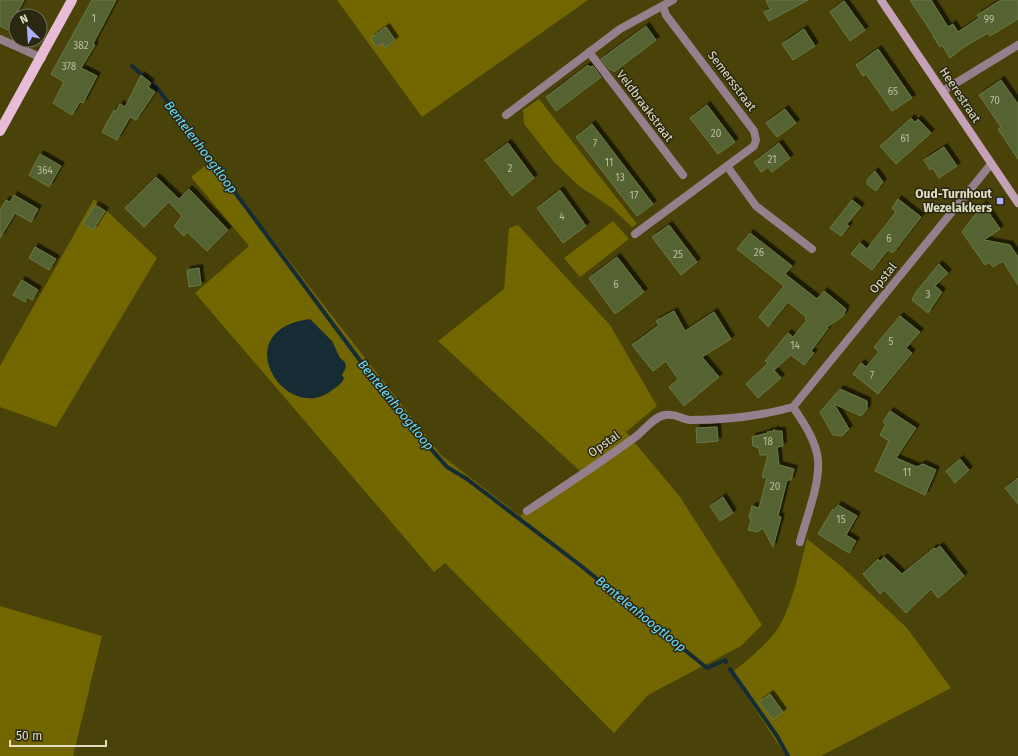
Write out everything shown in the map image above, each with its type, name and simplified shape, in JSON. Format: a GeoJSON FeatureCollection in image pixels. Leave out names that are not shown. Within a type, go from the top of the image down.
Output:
{"type":"FeatureCollection","features":[{"type":"Feature","properties":{"kind":"main road"},"geometry":{"type":"LineString","coordinates":[[0,131],[42,58],[72,0]]}},
{"type":"Feature","properties":{"kind":"street"},"geometry":{"type":"LineString","coordinates":[[506,115],[620,29],[673,0]]}},
{"type":"Feature","properties":{"kind":"street","name":"Heerestraat"},"geometry":{"type":"LineString","coordinates":[[881,0],[1018,203]]}},
{"type":"Feature","properties":{"kind":"street","name":"Semersstraat"},"geometry":{"type":"LineString","coordinates":[[635,234],[754,146],[756,140],[754,131],[666,15],[663,6]]}},
{"type":"Feature","properties":{"kind":"street"},"geometry":{"type":"LineString","coordinates":[[0,39],[42,58]]}},
{"type":"Feature","properties":{"kind":"street"},"geometry":{"type":"LineString","coordinates":[[943,91],[1018,45]]}},
{"type":"Feature","properties":{"kind":"street","name":"Veldbraakstraat"},"geometry":{"type":"LineString","coordinates":[[589,52],[683,175]]}},
{"type":"Feature","properties":{"kind":"street","name":"Opstal"},"geometry":{"type":"LineString","coordinates":[[527,511],[610,456],[651,422],[663,415],[678,415],[688,420],[716,420],[752,416],[793,407],[991,164]]}},
{"type":"Feature","properties":{"kind":"street"},"geometry":{"type":"LineString","coordinates":[[727,166],[756,206],[812,249]]}},
{"type":"Feature","properties":{"kind":"street"},"geometry":{"type":"LineString","coordinates":[[793,407],[813,440],[818,459],[817,480],[800,542]]}},
{"type":"Feature","properties":{"kind":"shaded area"},"geometry":{"type":"Polygon","coordinates":[[[337,0],[588,0],[422,117],[337,0]]]}},
{"type":"Feature","properties":{"kind":"shaded area"},"geometry":{"type":"Polygon","coordinates":[[[539,99],[637,224],[632,227],[612,208],[579,186],[554,162],[524,124],[523,110],[539,99]]]}},
{"type":"Feature","properties":{"kind":"shaded area"},"geometry":{"type":"Polygon","coordinates":[[[211,161],[441,455],[520,516],[580,471],[438,341],[504,289],[509,228],[518,225],[610,325],[657,406],[626,432],[680,497],[762,625],[741,646],[648,695],[614,733],[445,563],[434,572],[195,293],[249,246],[191,177],[211,161]]]}},
{"type":"Feature","properties":{"kind":"shaded area"},"geometry":{"type":"Polygon","coordinates":[[[94,199],[157,258],[56,427],[0,407],[0,366],[94,199]]]}},
{"type":"Feature","properties":{"kind":"shaded area"},"geometry":{"type":"Polygon","coordinates":[[[613,221],[629,239],[580,277],[564,258],[613,221]]]}},
{"type":"Feature","properties":{"kind":"shaded area"},"geometry":{"type":"Polygon","coordinates":[[[807,539],[841,566],[907,628],[951,688],[821,756],[786,756],[731,673],[760,649],[782,622],[795,587],[807,539]]]}},
{"type":"Feature","properties":{"kind":"shaded area"},"geometry":{"type":"Polygon","coordinates":[[[0,606],[102,636],[73,756],[0,756],[0,606]]]}},
{"type":"Feature","properties":{"kind":"water"},"geometry":{"type":"Polygon","coordinates":[[[310,319],[332,341],[340,358],[345,362],[346,367],[342,375],[344,378],[340,384],[331,391],[313,398],[296,396],[282,386],[271,372],[267,356],[271,340],[285,327],[310,319]]]}},
{"type":"Feature","properties":{"kind":"building"},"geometry":{"type":"Polygon","coordinates":[[[0,0],[24,0],[20,8],[8,8],[8,30],[0,26],[0,0]]]}},
{"type":"Feature","properties":{"kind":"building"},"geometry":{"type":"Polygon","coordinates":[[[92,0],[116,0],[93,44],[95,45],[81,68],[97,76],[83,103],[80,102],[72,115],[53,103],[64,82],[51,74],[92,0]]]}},
{"type":"Feature","properties":{"kind":"building"},"geometry":{"type":"Polygon","coordinates":[[[766,0],[808,0],[769,21],[764,12],[770,9],[766,0]]]}},
{"type":"Feature","properties":{"kind":"building"},"geometry":{"type":"Polygon","coordinates":[[[910,0],[931,0],[948,27],[953,24],[958,32],[979,18],[977,15],[1001,0],[1018,0],[1018,19],[990,36],[988,33],[967,45],[950,58],[942,45],[940,47],[910,0]]]}},
{"type":"Feature","properties":{"kind":"building"},"geometry":{"type":"Polygon","coordinates":[[[844,1],[865,30],[850,41],[830,12],[844,1]]]}},
{"type":"Feature","properties":{"kind":"building"},"geometry":{"type":"Polygon","coordinates":[[[646,26],[656,40],[614,72],[612,69],[610,70],[601,59],[646,26]]]}},
{"type":"Feature","properties":{"kind":"building"},"geometry":{"type":"Polygon","coordinates":[[[386,27],[395,40],[385,48],[382,43],[376,47],[371,38],[386,27]]]}},
{"type":"Feature","properties":{"kind":"building"},"geometry":{"type":"Polygon","coordinates":[[[804,29],[815,46],[793,60],[782,44],[804,29]]]}},
{"type":"Feature","properties":{"kind":"building"},"geometry":{"type":"Polygon","coordinates":[[[878,49],[912,98],[892,111],[866,74],[863,76],[856,65],[878,49]]]}},
{"type":"Feature","properties":{"kind":"building"},"geometry":{"type":"Polygon","coordinates":[[[588,65],[590,67],[593,66],[601,77],[556,111],[546,97],[588,65]]]}},
{"type":"Feature","properties":{"kind":"building"},"geometry":{"type":"Polygon","coordinates":[[[141,75],[151,83],[148,87],[155,92],[136,120],[130,117],[117,140],[102,132],[114,110],[116,111],[120,104],[125,107],[141,75]]]}},
{"type":"Feature","properties":{"kind":"building"},"geometry":{"type":"Polygon","coordinates":[[[1001,80],[1018,104],[1018,159],[998,129],[1001,127],[979,95],[1001,80]]]}},
{"type":"Feature","properties":{"kind":"building"},"geometry":{"type":"Polygon","coordinates":[[[707,105],[735,142],[718,154],[690,118],[707,105]]]}},
{"type":"Feature","properties":{"kind":"building"},"geometry":{"type":"Polygon","coordinates":[[[785,109],[796,123],[777,137],[766,123],[785,109]]]}},
{"type":"Feature","properties":{"kind":"building"},"geometry":{"type":"Polygon","coordinates":[[[911,118],[915,122],[918,119],[931,133],[896,164],[880,146],[911,118]]]}},
{"type":"Feature","properties":{"kind":"building"},"geometry":{"type":"Polygon","coordinates":[[[592,124],[653,204],[637,216],[576,137],[592,124]]]}},
{"type":"Feature","properties":{"kind":"building"},"geometry":{"type":"Polygon","coordinates":[[[508,143],[534,178],[512,196],[485,160],[508,143]]]}},
{"type":"Feature","properties":{"kind":"building"},"geometry":{"type":"Polygon","coordinates":[[[779,143],[790,158],[772,172],[768,167],[761,172],[754,162],[779,143]]]}},
{"type":"Feature","properties":{"kind":"building"},"geometry":{"type":"Polygon","coordinates":[[[944,147],[957,166],[939,178],[933,168],[930,170],[924,160],[944,147]]]}},
{"type":"Feature","properties":{"kind":"building"},"geometry":{"type":"Polygon","coordinates":[[[40,154],[61,166],[49,187],[29,175],[40,154]]]}},
{"type":"Feature","properties":{"kind":"building"},"geometry":{"type":"Polygon","coordinates":[[[875,171],[883,182],[876,191],[867,184],[867,180],[875,171]]]}},
{"type":"Feature","properties":{"kind":"building"},"geometry":{"type":"Polygon","coordinates":[[[156,177],[179,199],[189,189],[228,230],[207,251],[187,232],[184,236],[174,226],[182,216],[169,202],[144,227],[125,208],[156,177]]]}},
{"type":"Feature","properties":{"kind":"building"},"geometry":{"type":"Polygon","coordinates":[[[560,190],[586,226],[563,243],[537,208],[560,190]]]}},
{"type":"Feature","properties":{"kind":"building"},"geometry":{"type":"Polygon","coordinates":[[[14,195],[38,209],[31,222],[15,213],[0,238],[0,210],[6,200],[10,202],[14,195]]]}},
{"type":"Feature","properties":{"kind":"building"},"geometry":{"type":"Polygon","coordinates":[[[898,199],[921,217],[893,253],[888,250],[872,270],[851,254],[860,243],[867,249],[896,212],[892,208],[898,199]]]}},
{"type":"Feature","properties":{"kind":"building"},"geometry":{"type":"Polygon","coordinates":[[[852,200],[861,207],[847,224],[849,226],[841,236],[830,228],[852,200]]]}},
{"type":"Feature","properties":{"kind":"building"},"geometry":{"type":"Polygon","coordinates":[[[983,204],[1000,229],[984,240],[1010,245],[1018,257],[1018,285],[1003,261],[993,267],[989,262],[985,265],[962,232],[983,204]]]}},
{"type":"Feature","properties":{"kind":"building"},"geometry":{"type":"Polygon","coordinates":[[[95,205],[105,211],[93,230],[83,224],[95,205]]]}},
{"type":"Feature","properties":{"kind":"building"},"geometry":{"type":"Polygon","coordinates":[[[669,225],[697,262],[681,275],[652,237],[669,225]]]}},
{"type":"Feature","properties":{"kind":"building"},"geometry":{"type":"Polygon","coordinates":[[[750,233],[792,266],[785,274],[817,299],[824,291],[846,309],[843,316],[827,327],[828,328],[811,351],[814,353],[804,365],[791,355],[774,370],[781,378],[758,398],[746,384],[768,363],[765,361],[788,333],[793,337],[807,320],[805,319],[806,317],[788,302],[768,327],[759,317],[784,286],[737,249],[750,233]]]}},
{"type":"Feature","properties":{"kind":"building"},"geometry":{"type":"Polygon","coordinates":[[[35,247],[56,259],[49,270],[29,258],[35,247]]]}},
{"type":"Feature","properties":{"kind":"building"},"geometry":{"type":"Polygon","coordinates":[[[617,257],[644,292],[615,314],[589,278],[617,257]]]}},
{"type":"Feature","properties":{"kind":"building"},"geometry":{"type":"Polygon","coordinates":[[[939,264],[948,273],[935,286],[942,292],[928,313],[912,300],[916,292],[939,264]]]}},
{"type":"Feature","properties":{"kind":"building"},"geometry":{"type":"Polygon","coordinates":[[[199,268],[201,285],[189,287],[187,270],[199,268]]]}},
{"type":"Feature","properties":{"kind":"building"},"geometry":{"type":"Polygon","coordinates":[[[22,280],[38,290],[32,300],[27,297],[25,302],[13,295],[22,280]]]}},
{"type":"Feature","properties":{"kind":"building"},"geometry":{"type":"Polygon","coordinates":[[[674,311],[685,331],[714,312],[731,339],[702,357],[719,377],[684,406],[669,387],[678,379],[666,361],[653,371],[632,345],[659,325],[656,321],[674,311]]]}},
{"type":"Feature","properties":{"kind":"building"},"geometry":{"type":"Polygon","coordinates":[[[900,316],[920,332],[906,348],[912,353],[878,394],[853,374],[861,363],[866,367],[879,352],[874,347],[900,316]]]}},
{"type":"Feature","properties":{"kind":"building"},"geometry":{"type":"Polygon","coordinates":[[[840,389],[867,401],[867,409],[861,416],[834,404],[849,429],[842,436],[833,435],[820,412],[840,389]]]}},
{"type":"Feature","properties":{"kind":"building"},"geometry":{"type":"Polygon","coordinates":[[[890,411],[916,428],[896,458],[917,467],[923,464],[936,470],[925,495],[875,471],[889,441],[880,435],[886,424],[883,422],[890,411]]]}},
{"type":"Feature","properties":{"kind":"building"},"geometry":{"type":"Polygon","coordinates":[[[717,427],[718,441],[697,443],[696,428],[717,427]]]}},
{"type":"Feature","properties":{"kind":"building"},"geometry":{"type":"Polygon","coordinates":[[[774,429],[776,431],[782,431],[783,446],[777,447],[779,465],[794,469],[791,480],[787,480],[778,516],[781,517],[773,547],[763,528],[757,532],[748,530],[751,521],[749,517],[752,506],[759,508],[767,478],[762,477],[768,455],[760,455],[759,448],[753,446],[752,437],[774,431],[774,429]]]}},
{"type":"Feature","properties":{"kind":"building"},"geometry":{"type":"Polygon","coordinates":[[[960,459],[969,470],[955,483],[946,471],[960,459]]]}},
{"type":"Feature","properties":{"kind":"building"},"geometry":{"type":"Polygon","coordinates":[[[1018,478],[1018,504],[1005,488],[1018,478]]]}},
{"type":"Feature","properties":{"kind":"building"},"geometry":{"type":"Polygon","coordinates":[[[723,497],[733,513],[720,521],[710,506],[723,497]]]}},
{"type":"Feature","properties":{"kind":"building"},"geometry":{"type":"Polygon","coordinates":[[[838,505],[857,516],[846,535],[856,541],[849,553],[818,534],[833,509],[834,510],[838,505]]]}},
{"type":"Feature","properties":{"kind":"building"},"geometry":{"type":"Polygon","coordinates":[[[940,546],[964,576],[938,598],[931,589],[906,613],[884,590],[880,594],[863,574],[878,559],[880,561],[884,557],[902,574],[934,548],[936,549],[940,546]]]}},
{"type":"Feature","properties":{"kind":"building"},"geometry":{"type":"Polygon","coordinates":[[[770,694],[783,712],[773,720],[759,702],[770,694]]]}},
{"type":"Feature","properties":{"kind":"waterway","name":"Bentelenhoogtloop"},"geometry":{"type":"LineString","coordinates":[[132,66],[158,89],[399,413],[447,467],[467,479],[580,565],[707,668],[725,660],[726,662]]}},
{"type":"Feature","properties":{"kind":"waterway","name":"Bentelenhoogtloop"},"geometry":{"type":"LineString","coordinates":[[730,669],[777,736],[788,756]]}},
{"type":"Feature","properties":{"kind":"place","name":"Oud-Turnhout Wezelakkers"},"geometry":{"type":"Point","coordinates":[1000,201]}}]}
